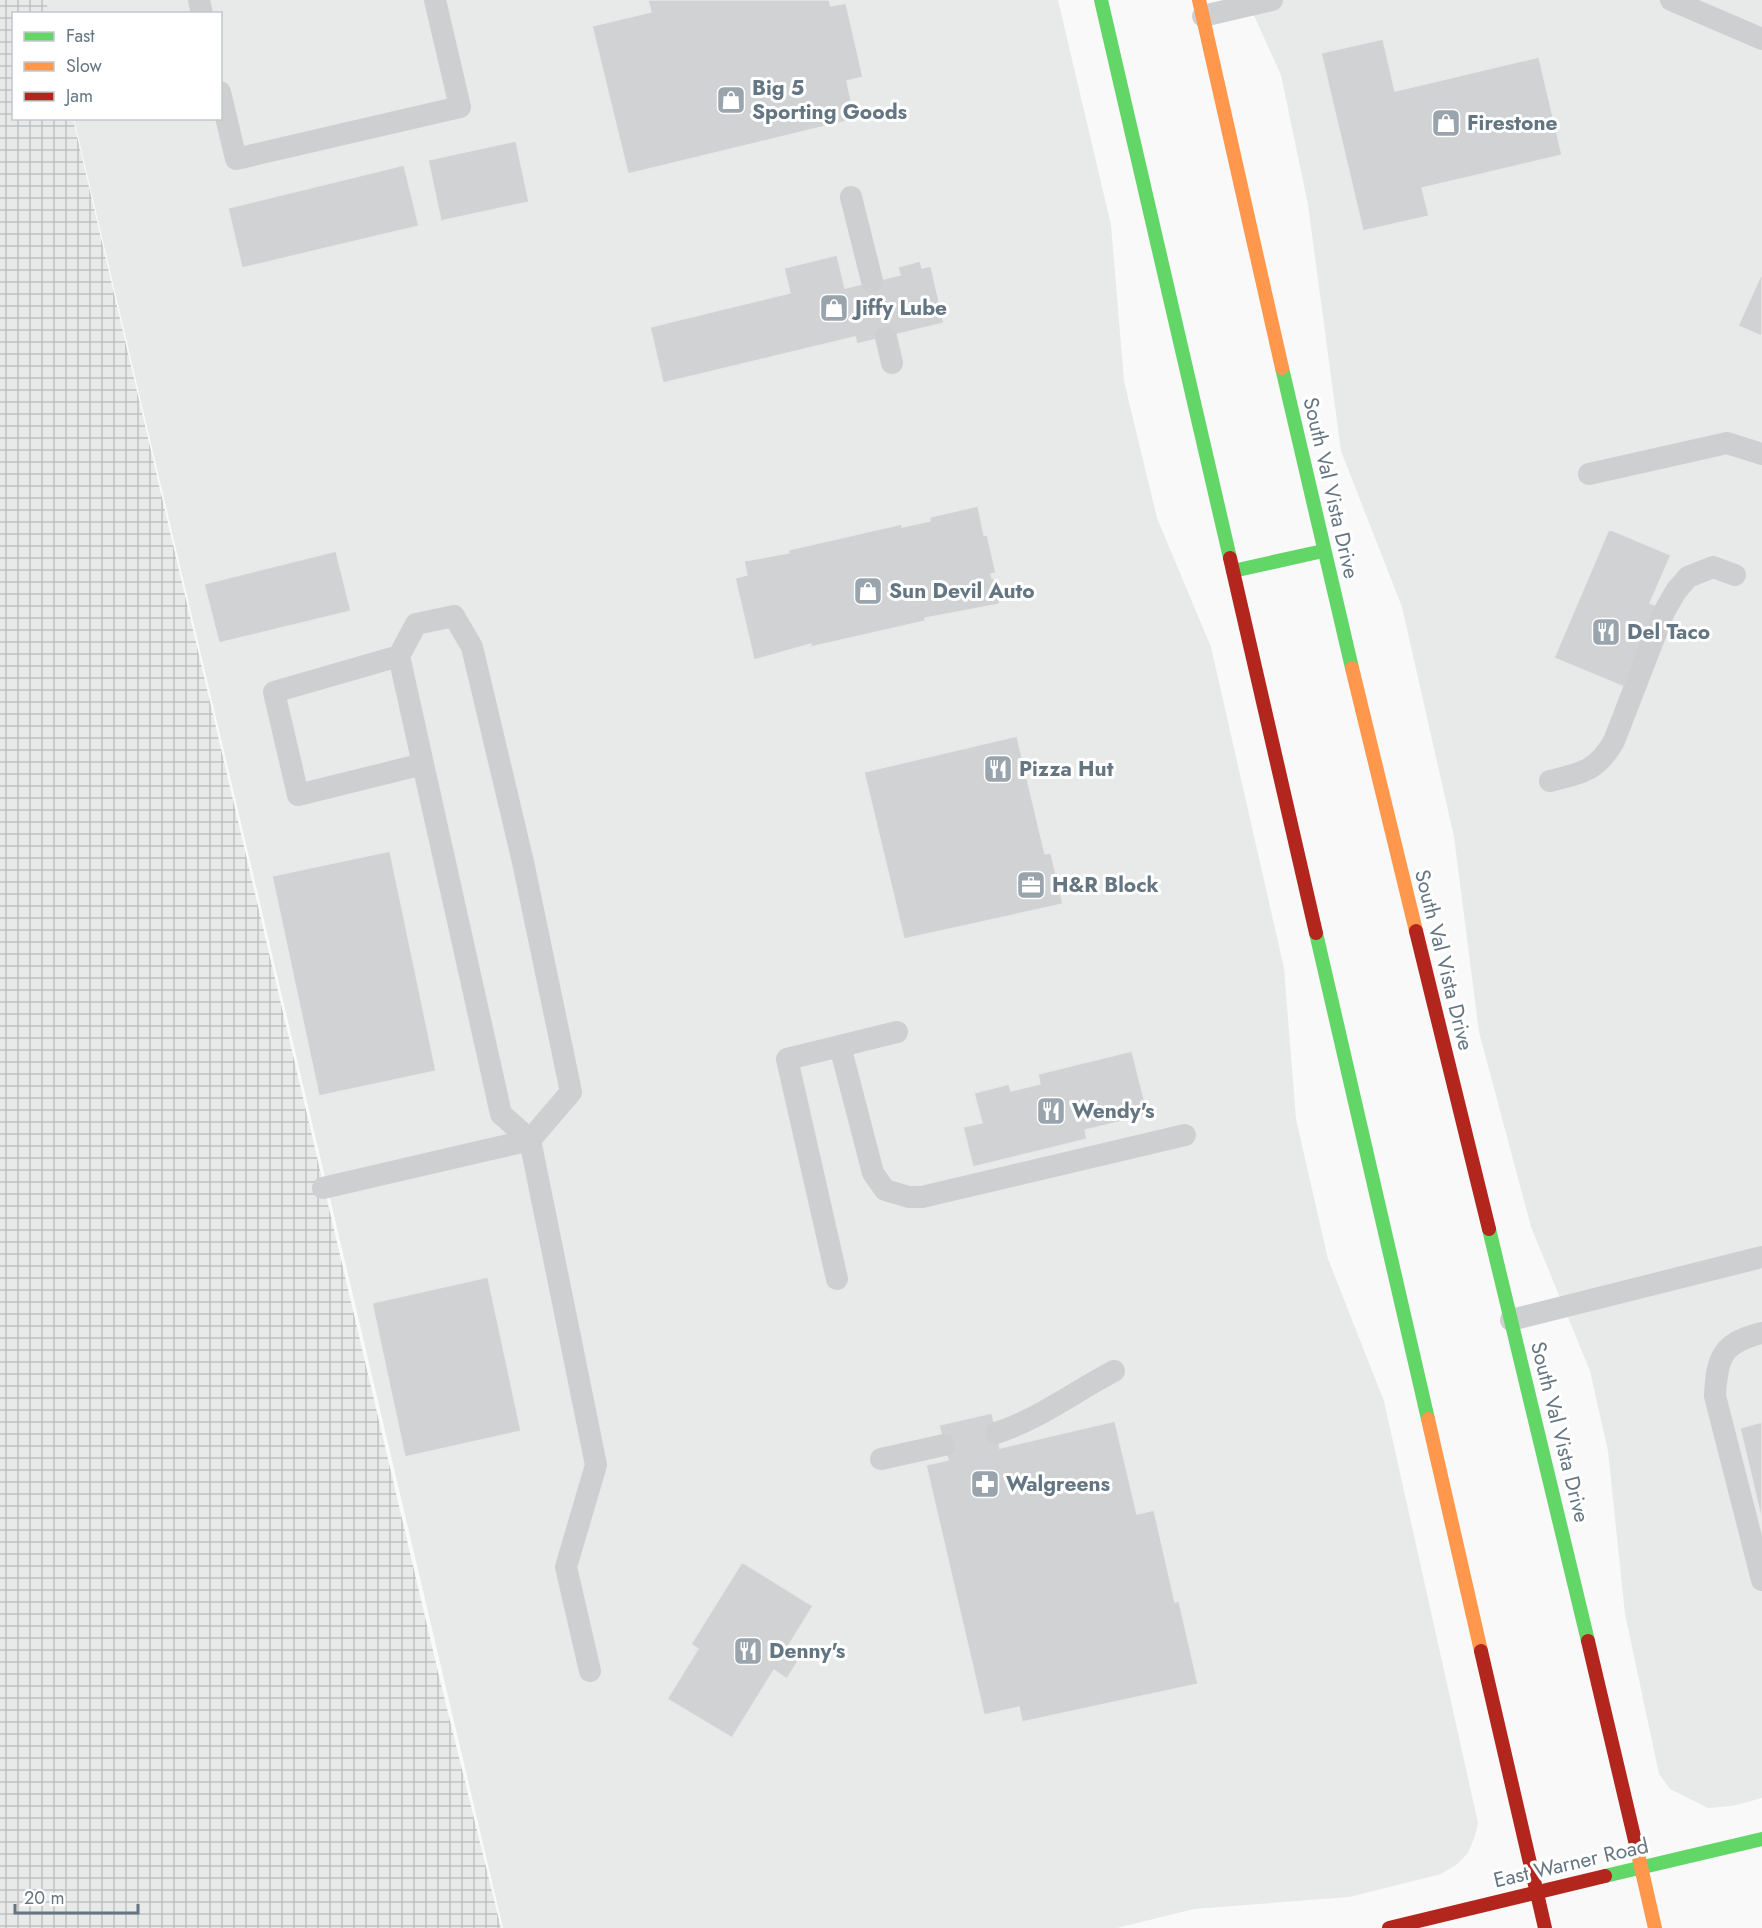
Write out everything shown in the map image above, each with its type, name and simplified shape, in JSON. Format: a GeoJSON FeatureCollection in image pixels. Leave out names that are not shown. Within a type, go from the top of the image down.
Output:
{"type":"FeatureCollection","features":[{"type":"Feature","properties":{"kind":"main road"},"geometry":{"type":"LineString","coordinates":[[1101,0],[1545,1928]]}},
{"type":"Feature","properties":{"kind":"main road","name":"South Val Vista Drive"},"geometry":{"type":"LineString","coordinates":[[1201,8],[1323,550],[1511,1320],[1655,1928]]}},
{"type":"Feature","properties":{"kind":"main road"},"geometry":{"type":"LineString","coordinates":[[1233,571],[1323,550]]}},
{"type":"Feature","properties":{"kind":"main road","name":"East Warner Road"},"geometry":{"type":"LineString","coordinates":[[1389,1928],[1762,1839]]}},
{"type":"Feature","properties":{"kind":"lane"},"geometry":{"type":"LineString","coordinates":[[222,100],[236,159],[460,107],[435,0]]}},
{"type":"Feature","properties":{"kind":"lane"},"geometry":{"type":"LineString","coordinates":[[1201,8],[1272,0]]}},
{"type":"Feature","properties":{"kind":"lane"},"geometry":{"type":"LineString","coordinates":[[1692,4],[1762,39]]}},
{"type":"Feature","properties":{"kind":"lane"},"geometry":{"type":"LineString","coordinates":[[851,197],[872,281]]}},
{"type":"Feature","properties":{"kind":"lane"},"geometry":{"type":"LineString","coordinates":[[886,337],[892,363]]}},
{"type":"Feature","properties":{"kind":"lane"},"geometry":{"type":"LineString","coordinates":[[1590,474],[1727,443],[1762,454]]}},
{"type":"Feature","properties":{"kind":"lane"},"geometry":{"type":"LineString","coordinates":[[1550,782],[1587,772],[1605,757],[1614,741],[1664,612],[1676,591],[1688,577],[1713,567],[1735,575]]}},
{"type":"Feature","properties":{"kind":"lane"},"geometry":{"type":"LineString","coordinates":[[323,1188],[530,1140],[571,1092],[523,862],[472,647],[454,616],[416,624],[399,656],[501,1114],[530,1140],[596,1465],[566,1567],[590,1671]]}},
{"type":"Feature","properties":{"kind":"lane"},"geometry":{"type":"LineString","coordinates":[[399,656],[274,692],[298,795],[423,764]]}},
{"type":"Feature","properties":{"kind":"lane"},"geometry":{"type":"LineString","coordinates":[[837,1279],[787,1059],[897,1032]]}},
{"type":"Feature","properties":{"kind":"lane"},"geometry":{"type":"LineString","coordinates":[[840,1046],[873,1173],[885,1190],[909,1197],[933,1194],[1185,1135]]}},
{"type":"Feature","properties":{"kind":"lane"},"geometry":{"type":"LineString","coordinates":[[1511,1320],[1762,1257]]}},
{"type":"Feature","properties":{"kind":"lane"},"geometry":{"type":"LineString","coordinates":[[1762,1333],[1727,1348],[1717,1367],[1715,1396],[1762,1580]]}},
{"type":"Feature","properties":{"kind":"lane"},"geometry":{"type":"LineString","coordinates":[[996,1433],[1020,1425],[1044,1413],[1078,1390],[1114,1371]]}},
{"type":"Feature","properties":{"kind":"lane"},"geometry":{"type":"LineString","coordinates":[[881,1458],[944,1445]]}},
{"type":"Feature","properties":{"kind":"shaded area"},"geometry":{"type":"Polygon","coordinates":[[[0,0],[46,0],[49,12],[12,12],[12,120],[73,120],[438,1672],[501,1928],[0,1928],[0,0]]]}},
{"type":"Feature","properties":{"kind":"shaded area"},"geometry":{"type":"Polygon","coordinates":[[[46,0],[1058,0],[1111,225],[1124,381],[1157,518],[1211,647],[1284,968],[1296,1119],[1328,1259],[1384,1401],[1478,1823],[1468,1853],[1456,1865],[1441,1874],[1349,1897],[1194,1909],[1117,1928],[503,1928],[74,120],[222,120],[222,12],[49,12],[46,0]]]}},
{"type":"Feature","properties":{"kind":"shaded area"},"geometry":{"type":"Polygon","coordinates":[[[1247,0],[1762,0],[1762,1798],[1732,1806],[1708,1808],[1670,1789],[1659,1774],[1625,1614],[1608,1451],[1590,1371],[1531,1227],[1479,1032],[1454,837],[1402,607],[1341,451],[1308,205],[1281,75],[1247,0]]]}},
{"type":"Feature","properties":{"kind":"building","name":"Big 5 Sporting Goods"},"geometry":{"type":"Polygon","coordinates":[[[648,0],[829,0],[831,6],[846,3],[863,77],[847,81],[855,119],[628,174],[592,26],[651,12],[648,0]]]}},
{"type":"Feature","properties":{"kind":"building","name":"Firestone"},"geometry":{"type":"Polygon","coordinates":[[[1383,39],[1395,91],[1539,57],[1562,155],[1422,188],[1429,216],[1363,231],[1321,53],[1383,39]]]}},
{"type":"Feature","properties":{"kind":"building"},"geometry":{"type":"Polygon","coordinates":[[[516,141],[529,202],[441,221],[428,160],[516,141]]]}},
{"type":"Feature","properties":{"kind":"building"},"geometry":{"type":"Polygon","coordinates":[[[404,165],[419,226],[242,268],[228,208],[404,165]]]}},
{"type":"Feature","properties":{"kind":"building","name":"Jiffy Lube"},"geometry":{"type":"Polygon","coordinates":[[[837,255],[845,288],[900,275],[898,267],[920,261],[922,268],[931,266],[944,323],[857,344],[855,337],[663,383],[650,327],[790,293],[784,268],[837,255]]]}},
{"type":"Feature","properties":{"kind":"building"},"geometry":{"type":"Polygon","coordinates":[[[1762,273],[1762,336],[1738,326],[1762,273]]]}},
{"type":"Feature","properties":{"kind":"building","name":"Sun Devil Auto"},"geometry":{"type":"Polygon","coordinates":[[[978,506],[996,573],[991,574],[992,578],[994,577],[1000,604],[925,618],[925,621],[811,647],[811,644],[754,660],[735,578],[747,575],[744,561],[789,553],[788,550],[902,524],[902,527],[930,521],[930,517],[978,506]]]}},
{"type":"Feature","properties":{"kind":"building","name":"Del Taco"},"geometry":{"type":"Polygon","coordinates":[[[1609,529],[1671,555],[1650,603],[1658,606],[1624,687],[1554,658],[1609,529]]]}},
{"type":"Feature","properties":{"kind":"building"},"geometry":{"type":"Polygon","coordinates":[[[336,551],[351,611],[219,643],[204,584],[336,551]]]}},
{"type":"Feature","properties":{"kind":"building"},"geometry":{"type":"Polygon","coordinates":[[[1017,736],[1045,854],[1051,853],[1063,904],[904,939],[864,772],[1017,736]]]}},
{"type":"Feature","properties":{"kind":"building"},"geometry":{"type":"Polygon","coordinates":[[[390,851],[436,1071],[319,1096],[272,876],[390,851]]]}},
{"type":"Feature","properties":{"kind":"building"},"geometry":{"type":"Polygon","coordinates":[[[1132,1051],[1148,1115],[1085,1130],[1087,1139],[973,1167],[963,1127],[982,1123],[974,1093],[1009,1084],[1011,1091],[1040,1084],[1038,1074],[1132,1051]]]}},
{"type":"Feature","properties":{"kind":"building"},"geometry":{"type":"Polygon","coordinates":[[[488,1277],[521,1431],[405,1457],[372,1303],[488,1277]]]}},
{"type":"Feature","properties":{"kind":"building","name":"Walgreens"},"geometry":{"type":"Polygon","coordinates":[[[992,1413],[1000,1448],[1115,1421],[1137,1514],[1154,1510],[1175,1602],[1179,1601],[1198,1684],[1022,1722],[1019,1707],[984,1715],[926,1465],[948,1460],[939,1425],[992,1413]]]}},
{"type":"Feature","properties":{"kind":"building"},"geometry":{"type":"Polygon","coordinates":[[[1762,1422],[1762,1521],[1740,1428],[1762,1422]]]}},
{"type":"Feature","properties":{"kind":"building","name":"Denny's"},"geometry":{"type":"Polygon","coordinates":[[[742,1562],[813,1606],[789,1645],[803,1653],[787,1679],[774,1670],[732,1738],[667,1699],[698,1649],[691,1644],[742,1562]]]}},
{"type":"Feature","properties":{"kind":"traffic: fast"},"geometry":{"type":"LineString","coordinates":[[1101,0],[1230,558]]}},
{"type":"Feature","properties":{"kind":"traffic: fast"},"geometry":{"type":"LineString","coordinates":[[1282,368],[1352,668]]}},
{"type":"Feature","properties":{"kind":"traffic: fast"},"geometry":{"type":"LineString","coordinates":[[1233,571],[1323,551]]}},
{"type":"Feature","properties":{"kind":"traffic: fast"},"geometry":{"type":"LineString","coordinates":[[1316,933],[1428,1419]]}},
{"type":"Feature","properties":{"kind":"traffic: fast"},"geometry":{"type":"LineString","coordinates":[[1489,1229],[1588,1641]]}},
{"type":"Feature","properties":{"kind":"traffic: fast"},"geometry":{"type":"LineString","coordinates":[[1605,1876],[1762,1839]]}},
{"type":"Feature","properties":{"kind":"traffic: slow"},"geometry":{"type":"LineString","coordinates":[[1199,0],[1282,368]]}},
{"type":"Feature","properties":{"kind":"traffic: slow"},"geometry":{"type":"LineString","coordinates":[[1352,668],[1416,931]]}},
{"type":"Feature","properties":{"kind":"traffic: slow"},"geometry":{"type":"LineString","coordinates":[[1428,1419],[1481,1651]]}},
{"type":"Feature","properties":{"kind":"traffic: slow"},"geometry":{"type":"LineString","coordinates":[[1636,1845],[1655,1928]]}},
{"type":"Feature","properties":{"kind":"traffic: jam"},"geometry":{"type":"LineString","coordinates":[[1230,558],[1316,933]]}},
{"type":"Feature","properties":{"kind":"traffic: jam"},"geometry":{"type":"LineString","coordinates":[[1416,931],[1489,1229]]}},
{"type":"Feature","properties":{"kind":"traffic: jam"},"geometry":{"type":"LineString","coordinates":[[1588,1641],[1636,1845]]}},
{"type":"Feature","properties":{"kind":"traffic: jam"},"geometry":{"type":"LineString","coordinates":[[1481,1651],[1545,1928]]}},
{"type":"Feature","properties":{"kind":"traffic: jam"},"geometry":{"type":"LineString","coordinates":[[1389,1928],[1605,1876]]}},
{"type":"Feature","properties":{"kind":"place","name":"Big 5 Sporting Goods"},"geometry":{"type":"Point","coordinates":[731,100]}},
{"type":"Feature","properties":{"kind":"place","name":"Firestone"},"geometry":{"type":"Point","coordinates":[1446,123]}},
{"type":"Feature","properties":{"kind":"place","name":"Jiffy Lube"},"geometry":{"type":"Point","coordinates":[834,308]}},
{"type":"Feature","properties":{"kind":"place","name":"Sun Devil Auto"},"geometry":{"type":"Point","coordinates":[868,591]}},
{"type":"Feature","properties":{"kind":"place","name":"Del Taco"},"geometry":{"type":"Point","coordinates":[1606,632]}},
{"type":"Feature","properties":{"kind":"place","name":"Pizza Hut"},"geometry":{"type":"Point","coordinates":[998,769]}},
{"type":"Feature","properties":{"kind":"place","name":"H&R Block"},"geometry":{"type":"Point","coordinates":[1031,885]}},
{"type":"Feature","properties":{"kind":"place","name":"Wendy's"},"geometry":{"type":"Point","coordinates":[1051,1111]}},
{"type":"Feature","properties":{"kind":"place","name":"Walgreens"},"geometry":{"type":"Point","coordinates":[985,1484]}},
{"type":"Feature","properties":{"kind":"place","name":"Denny's"},"geometry":{"type":"Point","coordinates":[748,1651]}}]}
